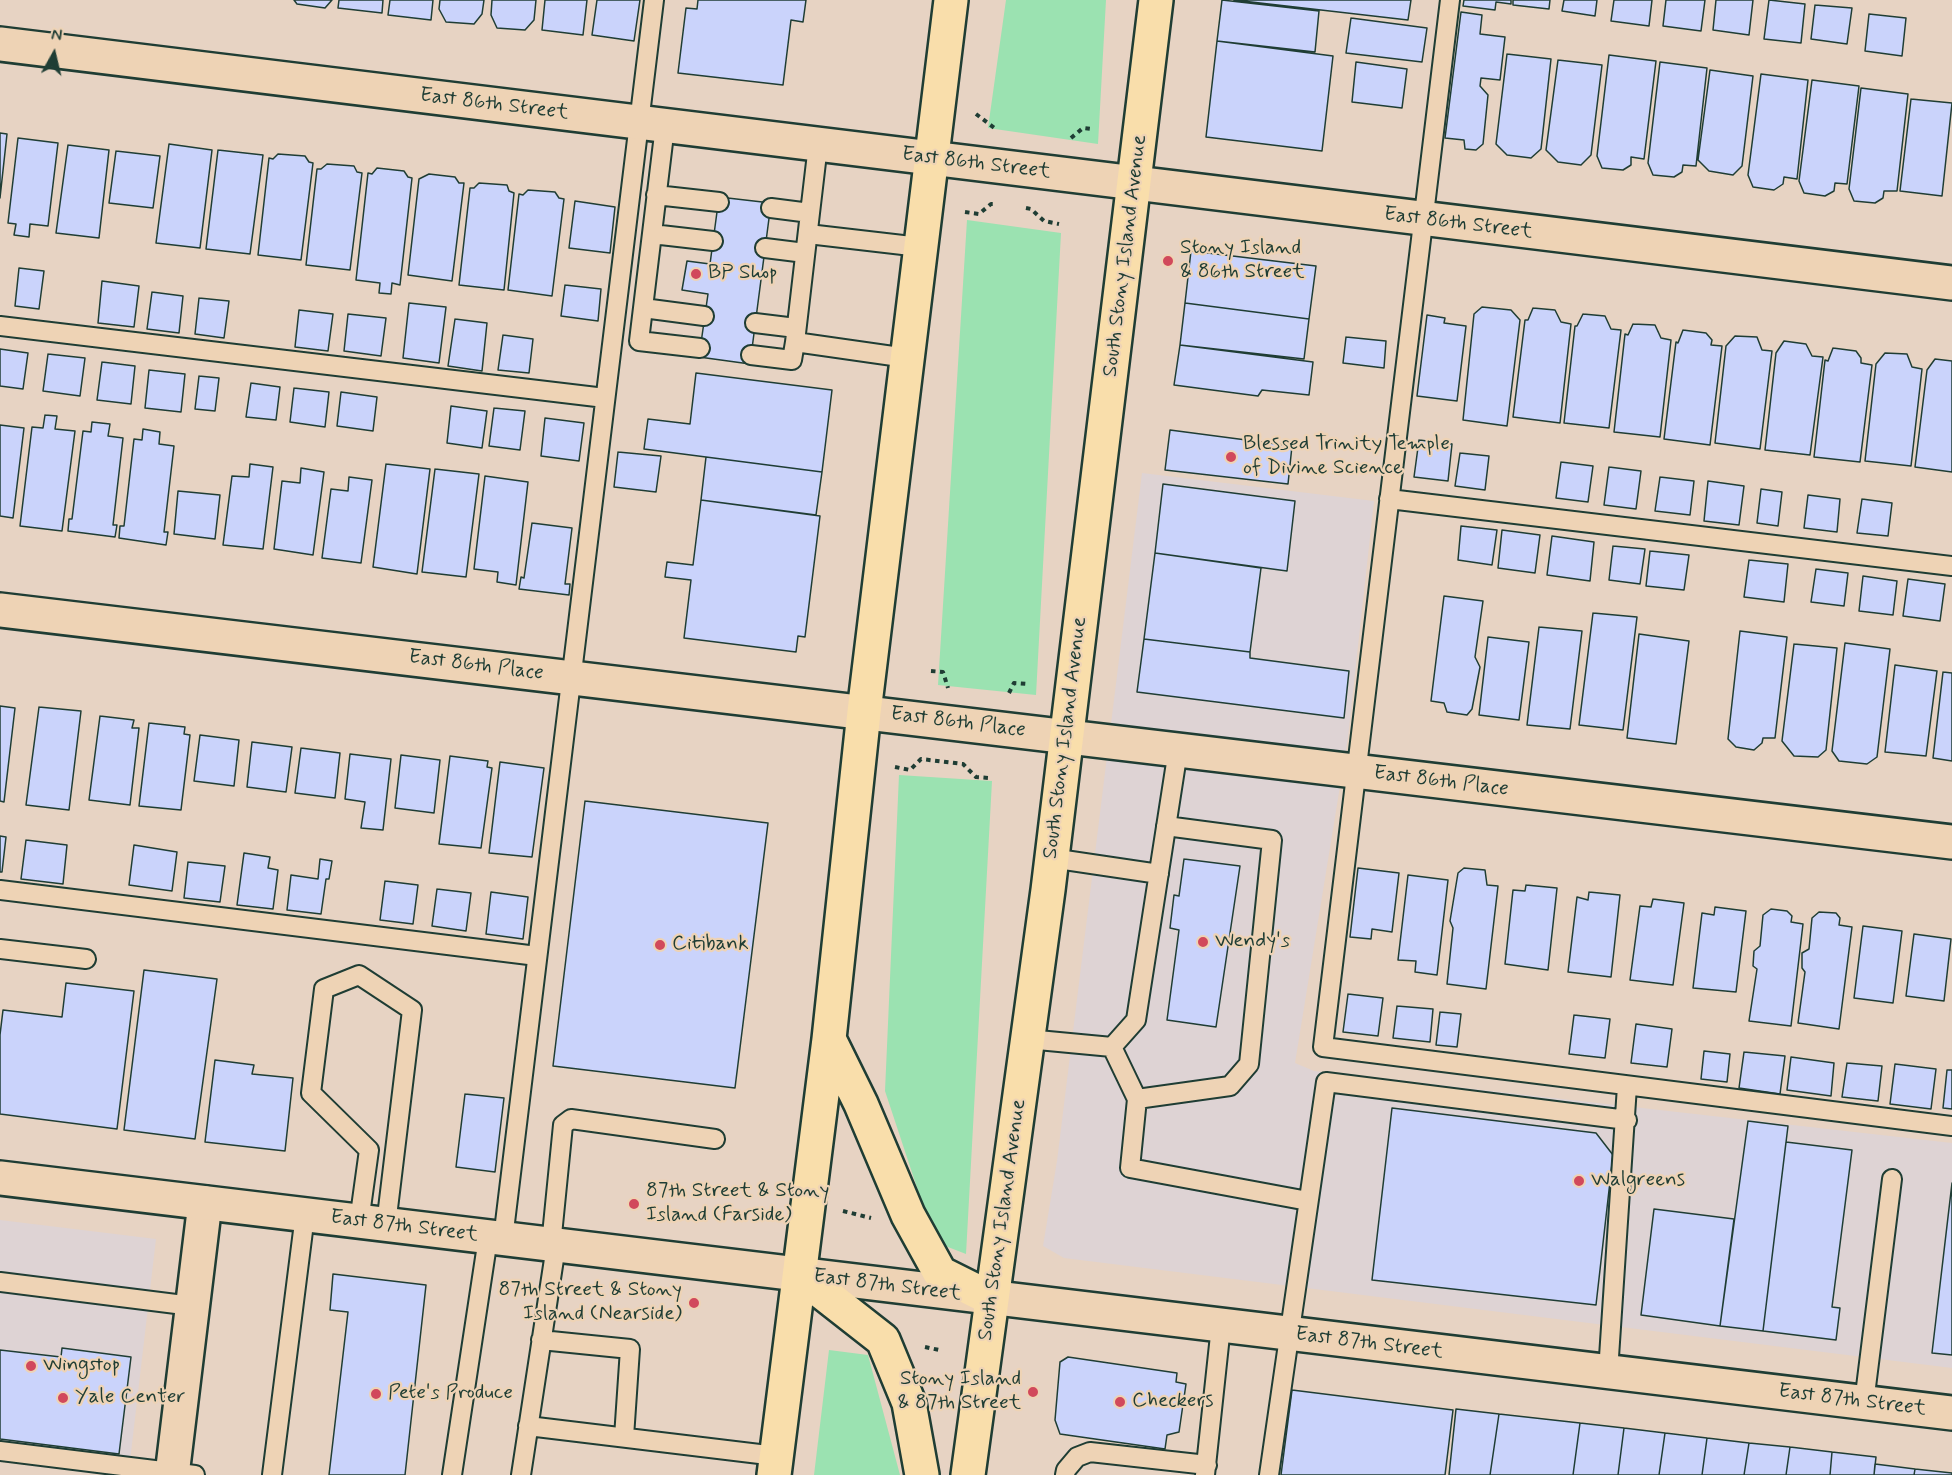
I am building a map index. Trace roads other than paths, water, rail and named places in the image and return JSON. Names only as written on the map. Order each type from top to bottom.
[{"type":"highway","points":[[775,1465],[829,1039],[864,712],[951,0]]},
{"type":"highway","name":"South Stony Island Avenue","points":[[968,1475],[1051,858],[1156,0]]},
{"type":"highway","points":[[829,1039],[861,1104],[908,1215],[940,1273],[992,1299]]},
{"type":"highway","points":[[800,1275],[883,1340],[909,1403],[922,1475]]},
{"type":"street","name":"East 86th Street","points":[[0,44],[1952,283]]},
{"type":"street","name":"East 86th Place","points":[[0,610],[1952,842]]},
{"type":"street","name":"East 87th Street","points":[[0,1178],[1952,1413]]},
{"type":"street","points":[[180,1474],[192,1306],[205,1203]]},
{"type":"lane","points":[[654,0],[652,124],[656,195],[639,341],[700,348]]},
{"type":"lane","points":[[1450,0],[1323,1047],[1952,1126]]},
{"type":"lane","points":[[452,1475],[495,1238],[537,956],[605,398],[652,124]]},
{"type":"lane","points":[[751,355],[792,360],[818,145]]},
{"type":"lane","points":[[656,195],[718,202]]},
{"type":"lane","points":[[771,208],[810,213]]},
{"type":"lane","points":[[652,234],[713,241]]},
{"type":"lane","points":[[807,234],[920,247]]},
{"type":"lane","points":[[765,248],[805,253]]},
{"type":"lane","points":[[643,308],[704,316]]},
{"type":"lane","points":[[755,323],[795,335],[907,358]]},
{"type":"lane","points":[[0,326],[605,398]]},
{"type":"lane","points":[[1389,499],[1952,566]]},
{"type":"lane","points":[[1112,1047],[1136,1020],[1178,750]]},
{"type":"lane","points":[[1137,1099],[1230,1086],[1249,1064],[1272,840],[1166,826]]},
{"type":"lane","points":[[1051,858],[1159,874]]},
{"type":"lane","points":[[0,890],[537,956]]},
{"type":"lane","points":[[0,949],[86,959]]},
{"type":"lane","points":[[359,975],[412,1010],[372,1224],[369,1150],[311,1093],[324,989],[359,975]]},
{"type":"lane","points":[[1027,1039],[1112,1047]]},
{"type":"lane","points":[[1112,1047],[1137,1099],[1130,1168],[1308,1201]]},
{"type":"lane","points":[[1269,1475],[1326,1082],[1627,1120]]},
{"type":"lane","points":[[1608,1372],[1627,1120],[1627,1086]]},
{"type":"lane","points":[[522,1467],[542,1340],[553,1246],[563,1125],[571,1119],[715,1139]]},
{"type":"lane","points":[[1864,1403],[1892,1179]]},
{"type":"lane","points":[[272,1475],[305,1215]]},
{"type":"lane","points":[[0,1282],[192,1306]]},
{"type":"lane","points":[[1065,1475],[1066,1470],[1077,1456],[1090,1452],[1206,1470],[1221,1326]]},
{"type":"lane","points":[[542,1340],[630,1349],[624,1437]]},
{"type":"lane","points":[[528,1426],[624,1437],[775,1465]]},
{"type":"lane","points":[[0,1451],[180,1474]]},
{"type":"place","name":"Stony Island & 86th Street","points":[[1168,261]]},
{"type":"place","name":"BP Shop","points":[[696,274]]},
{"type":"place","name":"Blessed Trinity Temple of Divine Science","points":[[1231,457]]},
{"type":"place","name":"Wendy's","points":[[1203,942]]},
{"type":"place","name":"Citibank","points":[[660,945]]},
{"type":"place","name":"Walgreens","points":[[1579,1181]]},
{"type":"place","name":"87th Street & Stony Island (Farside)","points":[[634,1204]]},
{"type":"place","name":"87th Street & Stony Island (Nearside)","points":[[694,1303]]},
{"type":"place","name":"Wingstop","points":[[31,1366]]},
{"type":"place","name":"Stony Island & 87th Street","points":[[1033,1392]]},
{"type":"place","name":"Pete's Produce","points":[[376,1394]]},
{"type":"place","name":"Yale Center","points":[[63,1398]]},
{"type":"place","name":"Checkers","points":[[1120,1402]]}]
